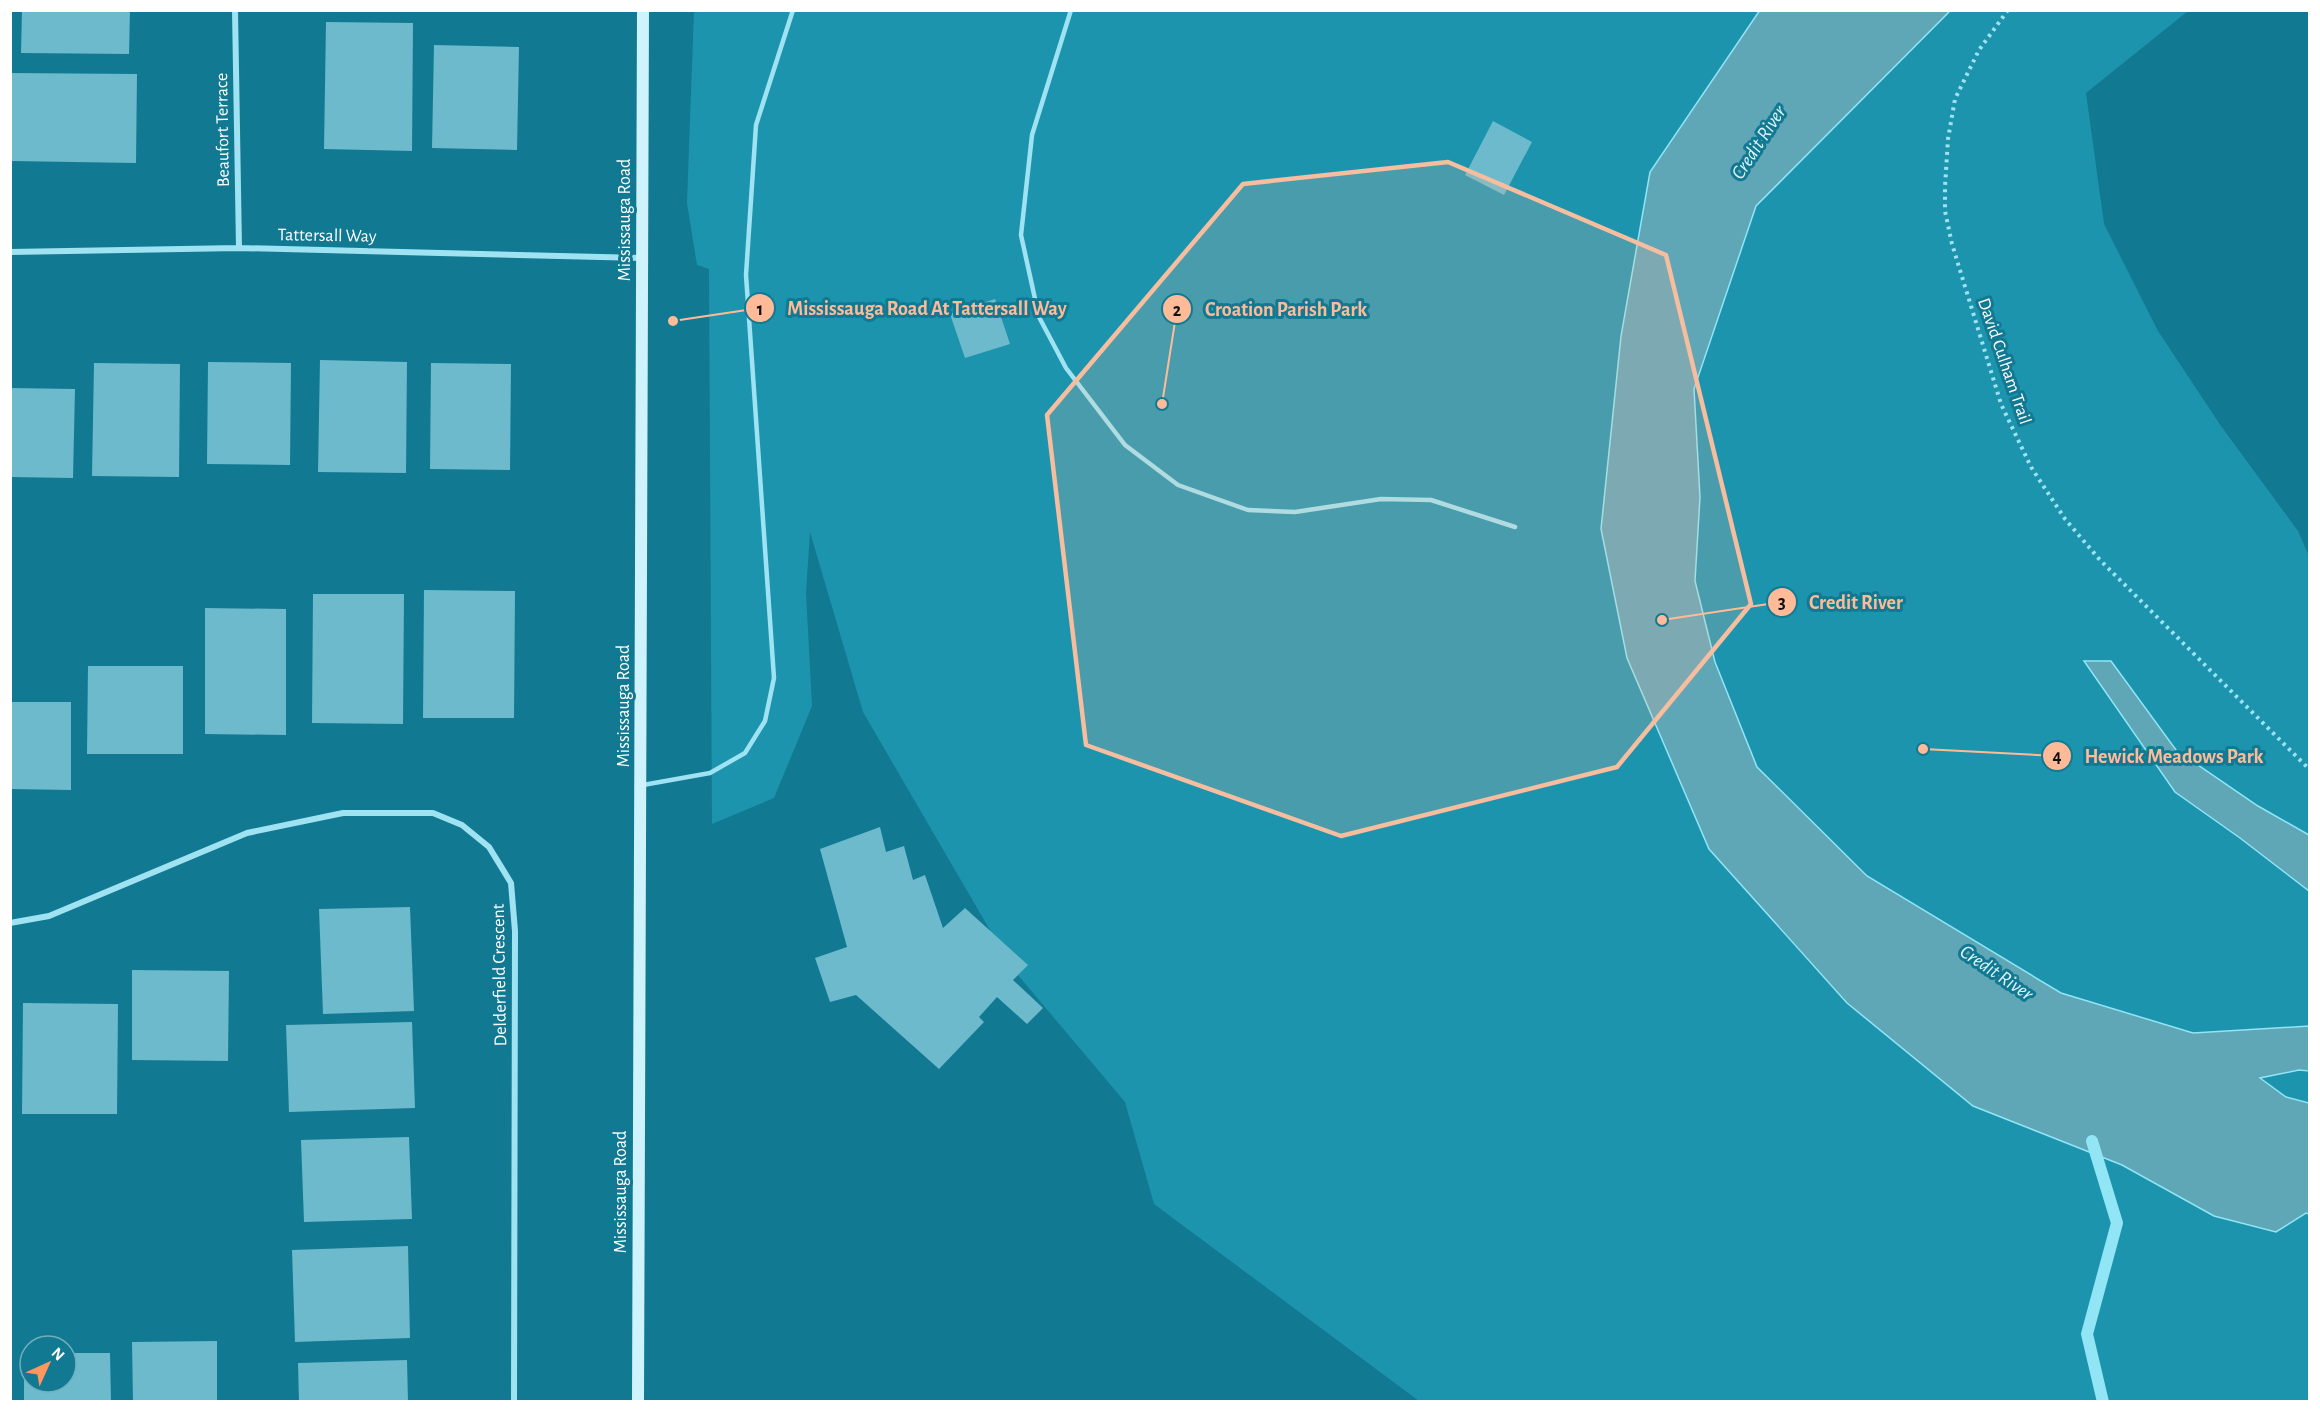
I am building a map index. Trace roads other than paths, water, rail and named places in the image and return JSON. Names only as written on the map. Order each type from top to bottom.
[{"type":"main road","name":"Mississauga Road","points":[[638,1401],[643,10]]},
{"type":"street","name":"Beaufort Terrace","points":[[235,10],[239,248]]},
{"type":"street","name":"Tattersall Way","points":[[10,252],[239,248],[642,258]]},
{"type":"street","name":"Delderfield Crescent","points":[[10,922],[49,916],[248,833],[343,813],[433,813],[462,825],[489,847],[511,883],[516,931],[514,1401]]},
{"type":"lane","points":[[640,785],[710,773],[746,753],[765,721],[774,678],[746,275],[756,125],[792,10]]},
{"type":"lane","points":[[1071,10],[1032,135],[1022,235],[1039,317],[1066,368],[1125,445],[1178,485],[1248,510],[1295,512],[1381,499],[1431,500],[1515,527]]},
{"type":"water","name":"Credit River","points":[[1760,10],[1950,11],[1756,206],[1694,389],[1700,497],[1695,581],[1715,662],[1757,767],[1867,876],[2061,993],[2193,1033],[2309,1026],[2309,1071],[2299,1070],[2260,1078],[2286,1097],[2309,1103],[2309,1214],[2306,1213],[2276,1232],[2214,1216],[2122,1165],[1973,1106],[1847,1003],[1709,849],[1627,658],[1601,529],[1621,336],[1650,172]]},
{"type":"water","points":[[2084,661],[2111,661],[2176,750],[2258,806],[2309,835],[2309,891],[2175,792]]},
{"type":"waterway","points":[[2092,1141],[2117,1223],[2087,1334],[2103,1402]]},
{"type":"place","name":"Mississauga Road At Tattersall Way","points":[[673,321]]},
{"type":"place","name":"Croation Parish Park","points":[[1162,404]]},
{"type":"place","name":"Credit River","points":[[1662,620]]},
{"type":"place","name":"Hewick Meadows Park","points":[[1923,749]]}]
